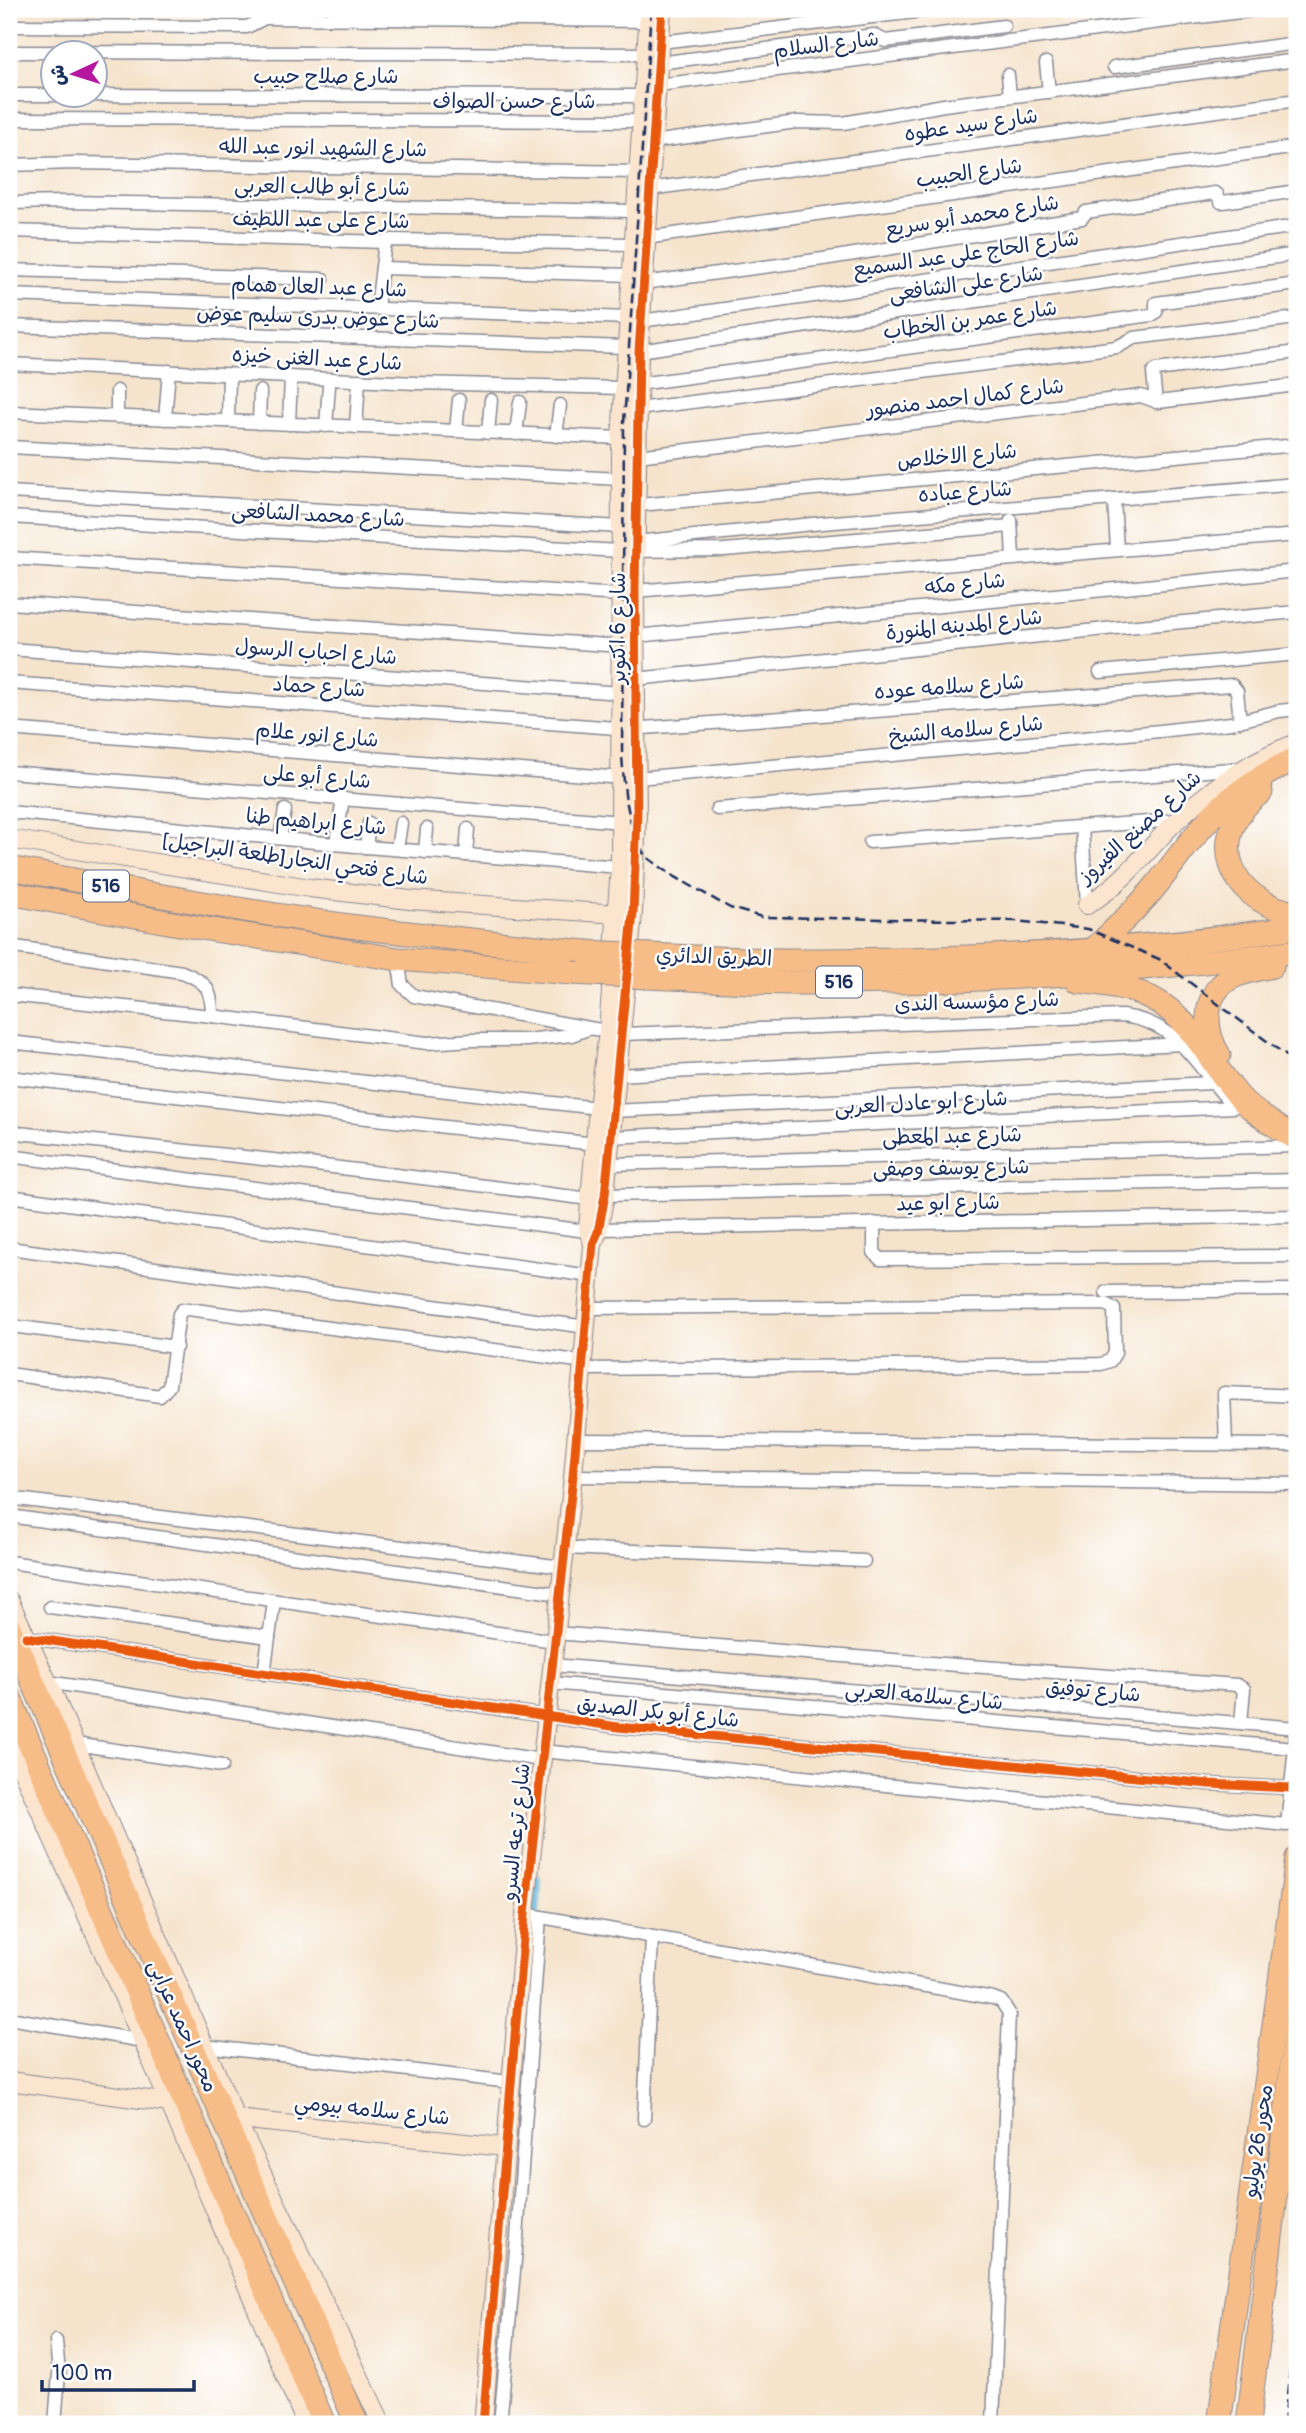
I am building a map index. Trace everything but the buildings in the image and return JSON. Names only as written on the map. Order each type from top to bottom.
[{"type":"highway","points":[[1091,964],[1180,852],[1222,806],[1264,775],[1297,758]]},
{"type":"highway","points":[[1297,771],[1248,801],[1234,823],[1228,849],[1231,866],[1239,882],[1251,895],[1265,905],[1297,913]]},
{"type":"highway","name":"الطريق الدائري","points":[[9,868],[248,910],[452,939],[586,952],[648,966]]},
{"type":"highway","name":"الطريق الدائري","points":[[9,893],[201,928],[398,959],[573,973],[648,966],[792,960],[1030,965],[1226,960],[1297,951]]},
{"type":"highway","name":"الطريق الدائري","points":[[1091,964],[1297,927]]},
{"type":"highway","points":[[1297,960],[1228,979],[1213,995],[1208,1027],[1216,1050],[1241,1086],[1273,1113],[1297,1126]]},
{"type":"highway","points":[[1030,965],[1091,964],[1138,993],[1164,1005],[1187,1027],[1245,1102],[1275,1126],[1297,1139]]},
{"type":"highway","name":"محور احمد عرابى","points":[[17,1632],[356,2424]]},
{"type":"highway","name":"محور احمد عرابى","points":[[9,1696],[324,2424]]},
{"type":"highway","name":"محور 26 يوليو","points":[[1219,2424],[1297,1858]]},
{"type":"highway","name":"محور 26 يوليو","points":[[1248,2424],[1297,2024]]},
{"type":"street","name":"شارع 6 اكتوبر","points":[[652,59],[660,42],[662,9]]},
{"type":"street","points":[[660,42],[940,9]]},
{"type":"street","name":"شارع السلام","points":[[648,88],[1264,9]]},
{"type":"street","points":[[9,26],[247,27],[265,14],[648,15]]},
{"type":"street","name":"شارع 6 اكتوبر","points":[[639,241],[635,211],[637,172],[641,121],[652,59],[648,15]]},
{"type":"street","points":[[9,52],[652,59],[874,35],[885,41],[1004,26]]},
{"type":"street","points":[[1114,67],[1297,43]]},
{"type":"street","points":[[652,142],[797,122],[842,123],[944,105],[1297,60]]},
{"type":"street","points":[[1046,63],[1049,92]]},
{"type":"street","points":[[1008,75],[1010,96]]},
{"type":"street","name":"شارع 6 اكتوبر","points":[[629,549],[621,527],[629,506],[621,479],[621,438],[631,386],[639,241],[649,188],[652,142],[648,88]]},
{"type":"street","name":"شارع صلاح حبيب","points":[[9,95],[648,88]]},
{"type":"street","name":"شارع سيد عطوه","points":[[649,188],[1297,100]]},
{"type":"street","name":"شارع حسن الصواف","points":[[9,119],[641,121]]},
{"type":"street","name":"شارع الحبيب","points":[[639,241],[1297,147]]},
{"type":"street","name":"شارع الشهيد انور عبد الله","points":[[9,165],[75,163],[637,172]]},
{"type":"street","name":"شارع محمد أبو سريع","points":[[637,279],[823,259],[1068,221],[1083,218],[1086,212],[1202,195],[1216,194],[1220,202],[1223,202],[1297,191]]},
{"type":"street","name":"شارع أبو طالب العربى","points":[[9,203],[635,211]]},
{"type":"street","name":"شارع الحاج على عبد السميع","points":[[634,319],[1297,226]]},
{"type":"street","name":"شارع على عبد اللطيف","points":[[9,231],[385,242],[639,241]]},
{"type":"street","points":[[377,308],[385,242]]},
{"type":"street","name":"شارع على الشافعى","points":[[633,349],[1297,254]]},
{"type":"street","points":[[382,268],[637,279]]},
{"type":"street","points":[[9,270],[323,279]]},
{"type":"street","name":"شارع عمر بن الخطاب","points":[[631,386],[1152,315],[1156,312],[1156,303],[1297,284]]},
{"type":"street","name":"شارع عبد العال همام","points":[[9,295],[634,319]]},
{"type":"street","points":[[638,409],[1117,347],[1134,338],[1297,318]]},
{"type":"street","name":"شارع عوض بدرى سليم عوض","points":[[9,326],[633,349]]},
{"type":"street","points":[[1156,402],[1153,373],[1156,370],[1297,352]]},
{"type":"street","name":"شارع عبد الغنى خيزه","points":[[9,364],[359,380],[631,386]]},
{"type":"street","points":[[165,419],[169,371]]},
{"type":"street","points":[[228,421],[229,374]]},
{"type":"street","points":[[289,424],[291,377]]},
{"type":"street","points":[[356,427],[359,380]]},
{"type":"street","name":"شارع كمال احمد منصور","points":[[637,456],[1141,396],[1156,402],[1297,385]]},
{"type":"street","points":[[326,426],[329,386]]},
{"type":"street","name":"شارع 6 اكتوبر","points":[[628,728],[636,679],[629,641],[628,593],[629,506],[637,456],[638,409],[631,386]]},
{"type":"street","points":[[117,391],[117,417]]},
{"type":"street","points":[[259,423],[260,391]]},
{"type":"street","points":[[456,431],[459,400]]},
{"type":"street","points":[[488,433],[491,400]]},
{"type":"street","points":[[516,434],[520,402]]},
{"type":"street","points":[[556,436],[560,405]]},
{"type":"street","points":[[9,412],[621,438]]},
{"type":"street","name":"شارع الاخلاص","points":[[629,506],[1297,444]]},
{"type":"street","points":[[9,447],[621,479]]},
{"type":"street","name":"شارع عباده","points":[[629,549],[822,523],[1297,484]]},
{"type":"street","points":[[9,492],[621,527]]},
{"type":"street","points":[[1114,500],[1117,549]]},
{"type":"street","points":[[1010,508],[1013,558]]},
{"type":"street","name":"شارع محمد الشافعى","points":[[9,517],[629,549]]},
{"type":"street","points":[[629,549],[724,550],[1011,526]]},
{"type":"street","points":[[9,558],[628,593],[1297,535]]},
{"type":"street","name":"شارع مكه","points":[[9,603],[629,641],[1297,571]]},
{"type":"street","name":"شارع المدينه المنورة","points":[[636,679],[1115,628],[1297,612]]},
{"type":"street","name":"شارع 6 اكتوبر","points":[[595,1234],[605,1109],[633,902],[637,815],[629,778],[628,728],[621,693],[629,641]]},
{"type":"street","name":"شارع احباب الرسول","points":[[9,649],[621,693]]},
{"type":"street","points":[[1100,672],[1297,654]]},
{"type":"street","name":"شارع حماد","points":[[9,683],[628,728]]},
{"type":"street","name":"شارع سلامه عوده","points":[[628,728],[1231,685],[1237,691],[1240,721]]},
{"type":"street","name":"شارع سلامه الشيخ","points":[[629,778],[1160,732],[1240,721],[1297,709]]},
{"type":"street","name":"شارع انور علام","points":[[9,729],[629,778]]},
{"type":"street","name":"شارع مصنع الفيروز","points":[[1087,905],[1118,884],[1177,820],[1244,768],[1297,743]]},
{"type":"street","points":[[717,808],[1244,768]]},
{"type":"street","name":"شارع أبو على","points":[[9,772],[621,822]]},
{"type":"street","name":"شارع 6 اكتوبر","points":[[605,1109],[617,1075],[615,1033],[621,822],[629,778]]},
{"type":"street","points":[[336,844],[344,798]]},
{"type":"street","points":[[280,838],[285,810]]},
{"type":"street","name":"شارع ابراهيم طنا","points":[[9,812],[336,844],[620,867]]},
{"type":"street","points":[[870,842],[1177,820]]},
{"type":"street","points":[[366,846],[369,823]]},
{"type":"street","points":[[397,849],[401,823]]},
{"type":"street","points":[[1082,827],[1087,905]]},
{"type":"street","points":[[466,855],[468,829]]},
{"type":"street","points":[[425,852],[427,830]]},
{"type":"street","name":"شارع فتحي النجار[طلعة البراجيل]","points":[[9,839],[310,888],[410,900],[618,914]]},
{"type":"street","points":[[9,946],[181,972],[196,978],[208,988],[212,1000],[212,1016]]},
{"type":"street","name":"شارع مؤسسه الندى","points":[[398,959],[402,985],[414,996],[615,1033],[1122,1016],[1154,1023],[1169,1032],[1234,1107],[1297,1147]]},
{"type":"street","points":[[9,995],[212,1016],[427,1043],[526,1040],[572,1035],[589,1029]]},
{"type":"street","points":[[9,1042],[605,1109],[1213,1083]]},
{"type":"street","points":[[617,1075],[1181,1044]]},
{"type":"street","name":"شارع ابو عادل العربى","points":[[9,1077],[602,1141],[1234,1107]]},
{"type":"street","name":"شارع يوسف وصفى","points":[[9,1132],[598,1197],[1297,1180]]},
{"type":"street","name":"شارع 6 اكتوبر","points":[[598,1197],[608,1164],[602,1141]]},
{"type":"street","name":"شارع عبد المعطى","points":[[608,1164],[1297,1147]]},
{"type":"street","name":"شارع ابو عيد","points":[[9,1156],[595,1234],[874,1223],[1297,1216]]},
{"type":"street","points":[[9,1196],[591,1276]]},
{"type":"street","points":[[874,1223],[874,1252],[880,1259],[1297,1256]]},
{"type":"street","name":"شارع ترعه السرو","points":[[500,2424],[517,2238],[532,1915],[545,1754],[557,1674],[560,1594],[595,1234]]},
{"type":"street","points":[[9,1248],[587,1327]]},
{"type":"street","points":[[1105,1292],[1297,1290]]},
{"type":"street","points":[[9,1374],[152,1397],[160,1396],[169,1386],[179,1314],[182,1310],[196,1309],[584,1365],[1101,1364],[1111,1360],[1115,1353],[1115,1312],[1110,1304],[588,1308]]},
{"type":"street","points":[[11,1326],[176,1347]]},
{"type":"street","points":[[1226,1444],[1224,1393],[1297,1396]]},
{"type":"street","points":[[577,1440],[1297,1445]]},
{"type":"street","points":[[573,1476],[1297,1484]]},
{"type":"street","points":[[9,1498],[563,1567]]},
{"type":"street","points":[[9,1516],[560,1594]]},
{"type":"street","points":[[565,1548],[864,1561]]},
{"type":"street","points":[[9,1562],[274,1601],[558,1636],[1237,1685],[1244,1689],[1241,1723]]},
{"type":"street","points":[[9,1600],[17,1632],[48,1682],[236,2119],[382,2424]]},
{"type":"street","points":[[264,1674],[274,1601]]},
{"type":"street","points":[[50,1606],[269,1637]]},
{"type":"street","name":"شارع أبو بكر الصديق","points":[[17,1632],[264,1674],[618,1727],[1196,1782],[1291,1788]]},
{"type":"street","name":"شارع توفيق","points":[[557,1674],[1297,1728]]},
{"type":"street","name":"شارع سلامه العربى","points":[[557,1674],[1295,1748]]},
{"type":"street","points":[[48,1682],[545,1754],[1287,1825],[1297,1728]]},
{"type":"street","points":[[9,1741],[143,2040],[306,2424]]},
{"type":"street","points":[[75,1744],[222,1766]]},
{"type":"street","points":[[532,1915],[993,1998],[1005,2005],[1009,2013],[993,2424]]},
{"type":"street","name":"شارع ترعه السرو","points":[[483,2424],[510,2082],[532,1915]]},
{"type":"street","points":[[644,2119],[652,1937]]},
{"type":"street","points":[[9,2018],[143,2040]]},
{"type":"street","points":[[205,2046],[510,2082]]},
{"type":"street","points":[[9,2081],[170,2103]]},
{"type":"street","name":"شارع سلامه بيومي","points":[[236,2119],[504,2147]]},
{"type":"street","points":[[55,2424],[59,2373],[56,2341]]},
{"type":"waterway","points":[[535,1911],[537,1879]]},
{"type":"waterway","points":[[515,2139],[533,1925]]},
{"type":"railway","points":[[651,9],[624,423],[622,756],[625,795],[633,833],[645,856],[672,875],[730,908],[762,917],[1016,921],[1088,929],[1159,959],[1297,1064]]},
{"type":"railway","points":[[1284,2424],[1297,2301]]},
{"type":"cycle path","points":[[483,2424],[525,1914],[573,1476],[593,1244],[605,1195],[633,914],[637,815],[635,591],[639,351],[662,9]]},
{"type":"cycle path","points":[[26,1637],[618,1727],[1209,1784],[1291,1788]]}]
